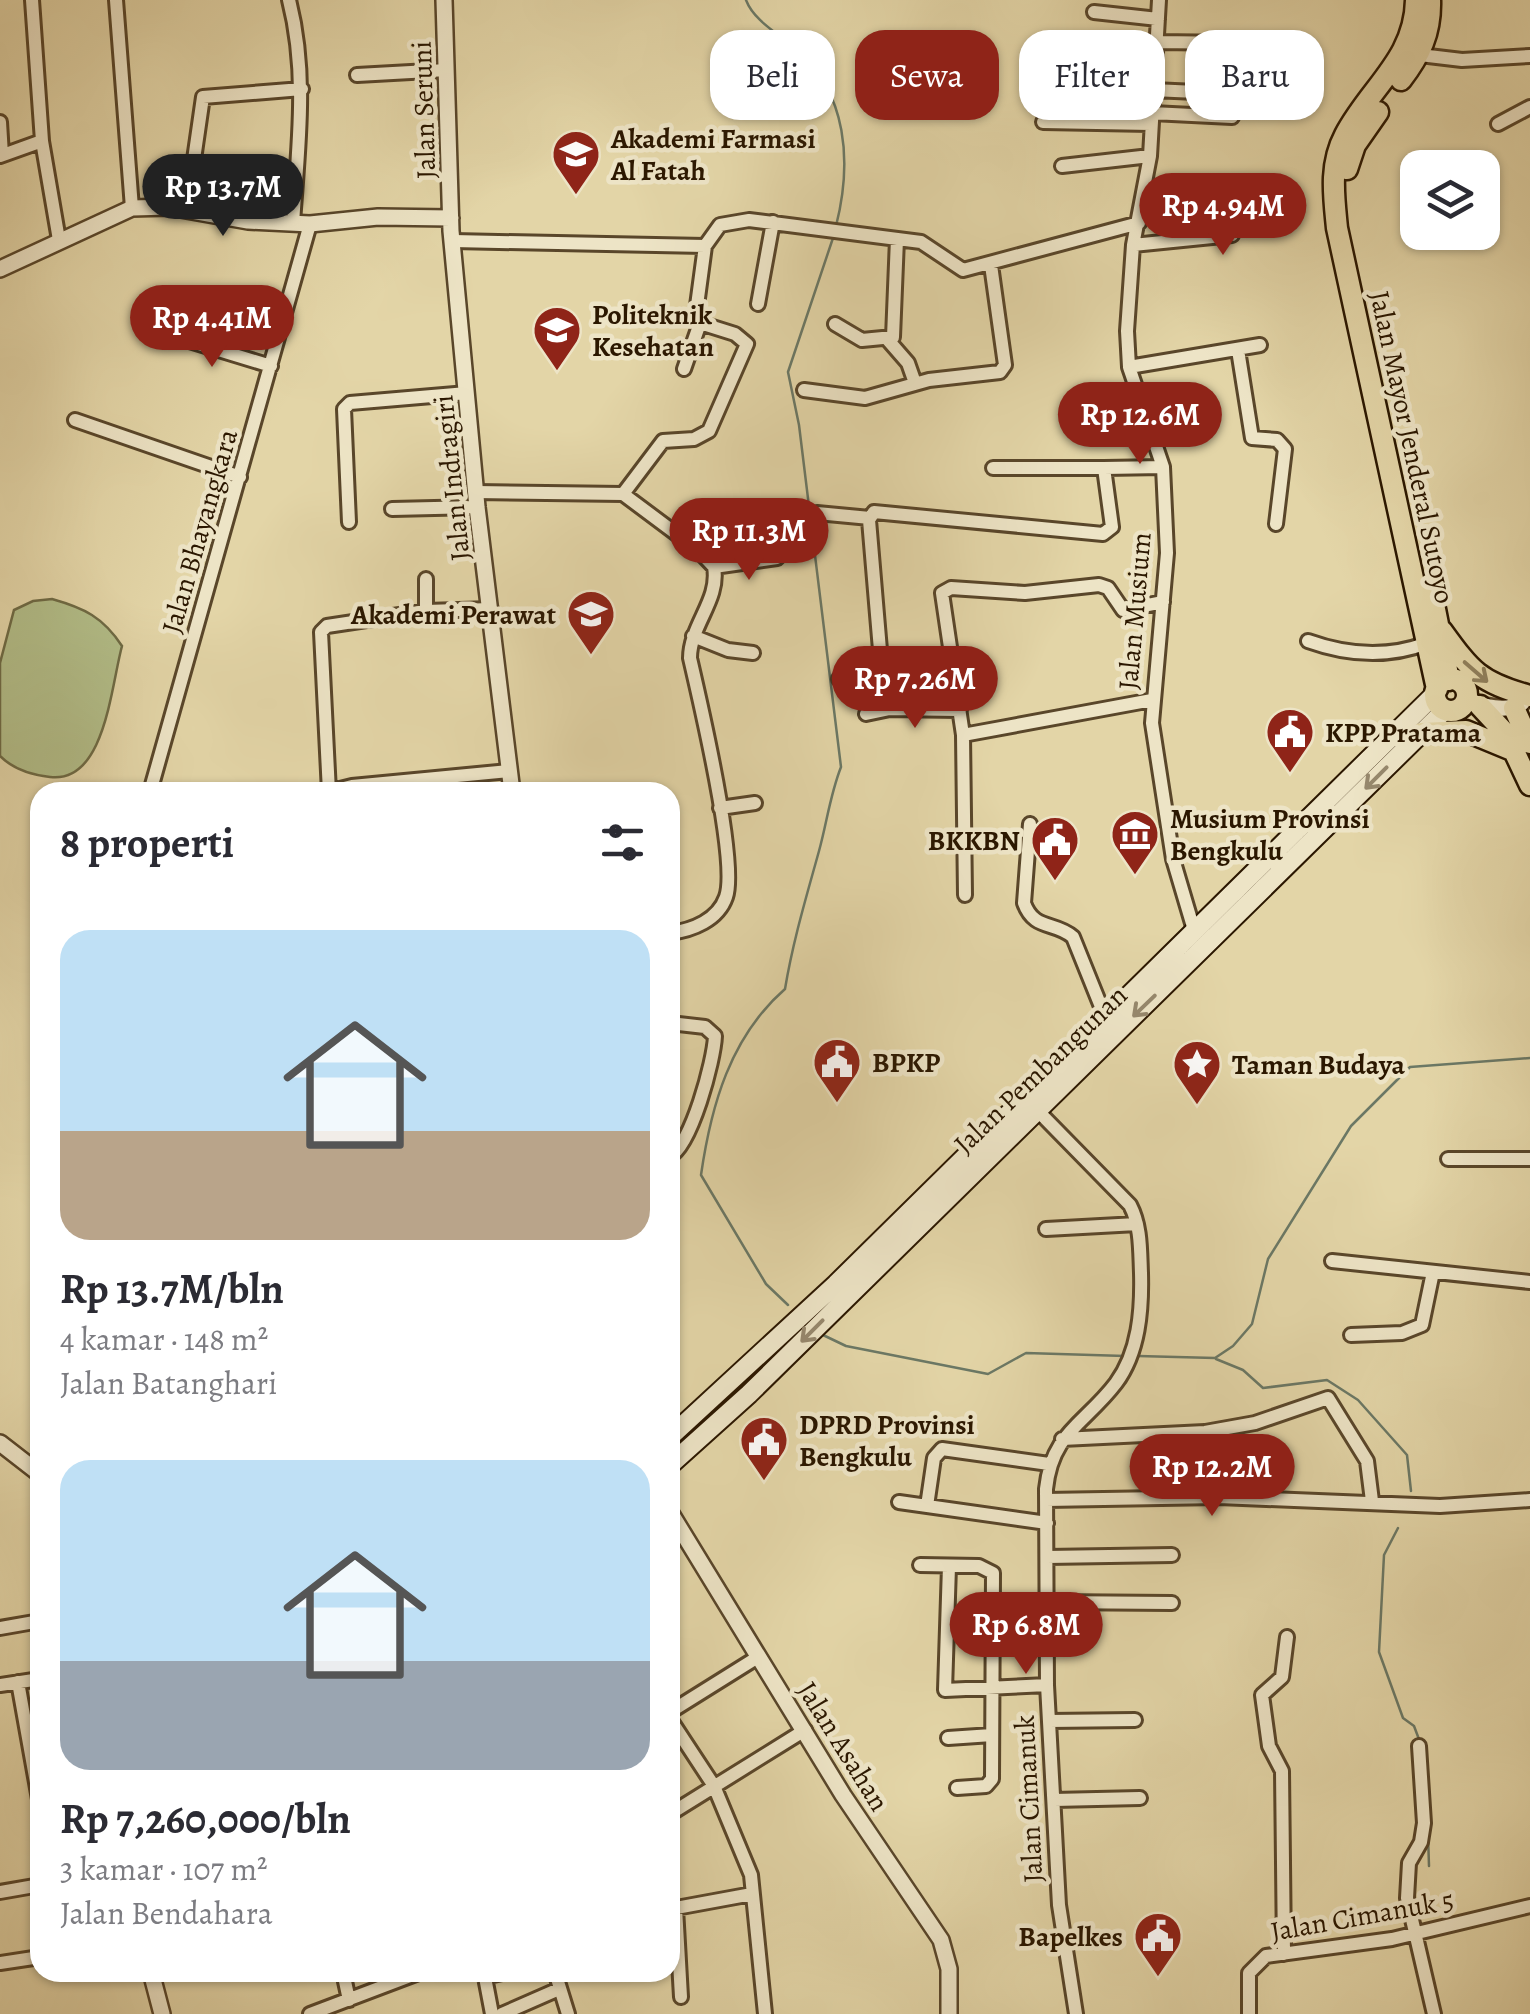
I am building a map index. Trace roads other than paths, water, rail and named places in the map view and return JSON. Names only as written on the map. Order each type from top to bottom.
[{"type":"main road","name":"Jalan Mayor Jenderal Sutoyo","points":[[1416,0],[1412,35],[1402,57],[1344,136],[1332,185],[1337,228],[1432,634]]},
{"type":"main road","name":"Jalan Mayor Jenderal Sutoyo","points":[[1430,0],[1429,28],[1420,55],[1356,145],[1345,184],[1360,281],[1442,693]]},
{"type":"main road","points":[[1432,634],[1471,672],[1525,701],[1521,747],[1530,784]]},
{"type":"main road","points":[[1442,693],[1464,686],[1473,702],[1521,747]]},
{"type":"main road","name":"Jalan Pembangunan","points":[[680,1455],[1031,1104],[1202,948],[1422,733],[1442,693]]},
{"type":"main road","name":"Jalan Pembangunan","points":[[1031,1104],[1106,1018],[1194,930],[1442,693]]},
{"type":"main road","points":[[1422,733],[1466,731],[1521,747]]},
{"type":"main road","points":[[1194,930],[1202,948]]},
{"type":"main road","name":"Jalan Pembangunan","points":[[680,1428],[861,1270]]},
{"type":"street","points":[[32,0],[42,141],[59,240]]},
{"type":"street","points":[[116,0],[132,208]]},
{"type":"street","name":"Jalan Bhayangkara","points":[[153,782],[271,366],[302,224],[302,89],[289,0]]},
{"type":"street","name":"Jalan Seruni","points":[[444,0],[451,218]]},
{"type":"street","name":"Jalan Musium","points":[[1158,30],[1159,0]]},
{"type":"street","points":[[1094,12],[1158,19]]},
{"type":"street","points":[[1420,55],[1462,60],[1530,56]]},
{"type":"street","points":[[358,75],[447,70]]},
{"type":"street","points":[[187,208],[203,97],[302,89]]},
{"type":"street","points":[[1498,124],[1530,107]]},
{"type":"street","points":[[1043,122],[1115,120]]},
{"type":"street","name":"Jalan Musium","points":[[1151,120],[1150,156],[1133,244],[1127,302],[1129,368],[1163,466],[1167,553],[1152,700],[1160,792],[1173,859],[1194,930]]},
{"type":"street","points":[[0,122],[1,155],[42,141]]},
{"type":"street","points":[[1062,166],[1150,156]]},
{"type":"street","points":[[1133,244],[1232,235],[1236,190]]},
{"type":"street","points":[[0,269],[132,208],[187,208],[248,221],[302,224],[378,217],[451,218]]},
{"type":"street","name":"Jalan Indragiri","points":[[451,218],[476,499],[510,782]]},
{"type":"street","points":[[696,312],[704,246],[720,226],[735,220],[846,230],[929,245],[954,268],[991,265],[1139,223]]},
{"type":"street","points":[[758,304],[773,222]]},
{"type":"street","points":[[888,340],[896,324],[897,238]]},
{"type":"street","points":[[453,241],[704,246]]},
{"type":"street","points":[[804,390],[864,398],[915,384],[1004,369],[991,265]]},
{"type":"street","points":[[624,494],[663,441],[694,438],[708,431],[747,344],[735,334],[700,323],[684,368]]},
{"type":"street","points":[[835,324],[862,340],[888,340]]},
{"type":"street","points":[[166,334],[271,366]]},
{"type":"street","points":[[888,340],[908,364],[915,384]]},
{"type":"street","points":[[1129,368],[1260,345]]},
{"type":"street","points":[[1238,350],[1252,438],[1277,440],[1285,449],[1276,524]]},
{"type":"street","points":[[348,522],[344,408],[350,403],[467,394]]},
{"type":"street","points":[[75,420],[240,477]]},
{"type":"street","points":[[993,468],[1163,466]]},
{"type":"street","points":[[817,513],[870,518],[879,511],[1103,534],[1112,527],[1104,468]]},
{"type":"street","points":[[392,509],[476,499],[624,494],[677,533],[714,567],[714,592],[693,636],[690,658],[720,808],[728,893],[711,918],[680,929]]},
{"type":"street","points":[[838,680],[870,665],[880,650],[870,518]]},
{"type":"street","points":[[714,567],[777,558]]},
{"type":"street","points":[[426,579],[426,611]]},
{"type":"street","points":[[964,895],[962,735],[941,596],[946,590],[1025,592],[1099,585],[1108,588],[1122,610],[1162,602]]},
{"type":"street","points":[[328,782],[321,632],[327,626],[426,611],[491,609]]},
{"type":"street","points":[[1308,640],[1346,652],[1396,653],[1432,634]]},
{"type":"street","points":[[693,636],[728,650],[753,652]]},
{"type":"street","points":[[962,735],[1152,700]]},
{"type":"street","points":[[1473,702],[1525,701]]},
{"type":"street","points":[[866,714],[890,709],[960,710]]},
{"type":"street","points":[[394,782],[508,771]]},
{"type":"street","points":[[720,808],[754,803]]},
{"type":"street","points":[[1030,824],[1024,904],[1028,915],[1038,925],[1073,938],[1106,1018]]},
{"type":"street","points":[[680,1023],[705,1026],[715,1036],[708,1073],[680,1147]]},
{"type":"street","name":"Jalan Cimanuk","points":[[1031,1104],[1114,1185],[1137,1224],[1142,1303],[1123,1372],[1062,1439],[1049,1464],[1047,1684],[1058,1905],[1076,2014]]},
{"type":"street","points":[[1448,1159],[1530,1158]]},
{"type":"street","points":[[1046,1229],[1137,1224]]},
{"type":"street","points":[[1332,1261],[1530,1282]]},
{"type":"street","points":[[1351,1335],[1402,1333],[1422,1326],[1433,1272]]},
{"type":"street","points":[[1062,1439],[1204,1432],[1255,1423],[1328,1398],[1367,1461],[1372,1501]]},
{"type":"street","points":[[0,1443],[30,1466]]},
{"type":"street","points":[[928,1506],[934,1458],[942,1449],[1049,1464]]},
{"type":"street","points":[[1046,1500],[1372,1501],[1440,1506],[1530,1500]]},
{"type":"street","points":[[899,1502],[1046,1523]]},
{"type":"street","name":"Jalan Asahan","points":[[680,1528],[941,1940],[949,1969],[949,2014]]},
{"type":"street","points":[[1048,1557],[1172,1555]]},
{"type":"street","points":[[920,1565],[986,1567],[993,1574],[991,1783],[957,1788]]},
{"type":"street","points":[[949,1566],[944,1688],[948,1692],[1047,1684]]},
{"type":"street","points":[[1046,1602],[1172,1603]]},
{"type":"street","points":[[0,1628],[30,1623]]},
{"type":"street","points":[[1284,1954],[1282,1771],[1268,1746],[1262,1695],[1282,1677],[1287,1636]]},
{"type":"street","points":[[680,1709],[758,1657]]},
{"type":"street","points":[[0,1685],[30,1680]]},
{"type":"street","points":[[18,1682],[30,1749]]},
{"type":"street","points":[[1049,1721],[1135,1720]]},
{"type":"street","points":[[680,1808],[805,1730]]},
{"type":"street","points":[[680,1732],[714,1786],[750,1876],[764,2014]]},
{"type":"street","points":[[948,1738],[992,1735]]},
{"type":"street","points":[[1420,1746],[1423,1834],[1406,1877],[1414,1934],[1434,2014]]},
{"type":"street","points":[[1054,1800],[1140,1798]]},
{"type":"street","points":[[0,1892],[30,1887]]},
{"type":"street","points":[[680,1907],[752,1894]]},
{"type":"street","name":"Jalan Cimanuk 5","points":[[1249,2014],[1252,1965],[1266,1956],[1414,1934],[1530,1906]]},
{"type":"street","points":[[0,1964],[30,1959]]},
{"type":"street","points":[[680,1979],[681,1997]]},
{"type":"street","points":[[154,1982],[162,2014]]},
{"type":"street","points":[[345,1982],[349,2000]]},
{"type":"street","points":[[310,2014],[395,1982]]},
{"type":"street","points":[[485,1982],[492,2014]]},
{"type":"street","points":[[557,1982],[568,2014]]},
{"type":"street","points":[[502,2014],[559,1990]]},
{"type":"waterway","points":[[746,0],[761,21],[813,66],[835,107],[844,154],[836,226]]},
{"type":"waterway","points":[[788,1305],[766,1284],[701,1175],[726,1074],[750,1029],[785,989],[841,767],[799,425],[788,372],[833,238]]},
{"type":"waterway","points":[[1138,1356],[1215,1358],[1233,1346],[1252,1324],[1268,1259],[1351,1126],[1410,1067],[1530,1058]]},
{"type":"waterway","points":[[823,1335],[846,1346],[988,1374],[1026,1353],[1125,1356]]},
{"type":"waterway","points":[[1216,1359],[1243,1370],[1263,1388],[1327,1380],[1358,1400],[1407,1455],[1411,1491]]},
{"type":"waterway","points":[[1398,1528],[1384,1555],[1379,1652],[1403,1718],[1414,1726],[1420,1742]]},
{"type":"waterway","points":[[1428,1835],[1429,1866]]},
{"type":"place","name":"Akademi Farmasi Al Fatah","points":[[576,196]]},
{"type":"place","name":"Politeknik Kesehatan","points":[[557,372]]},
{"type":"place","name":"Akademi Perawat","points":[[591,656]]},
{"type":"place","name":"KPP Pratama","points":[[1290,774]]},
{"type":"place","name":"Musium Provinsi Bengkulu","points":[[1135,876]]},
{"type":"place","name":"BKKBN","points":[[1055,882]]},
{"type":"place","name":"BPKP","points":[[837,1104]]},
{"type":"place","name":"Taman Budaya","points":[[1197,1106]]},
{"type":"place","name":"DPRD Provinsi Bengkulu","points":[[764,1482]]},
{"type":"place","name":"Bapelkes","points":[[1158,1978]]}]
